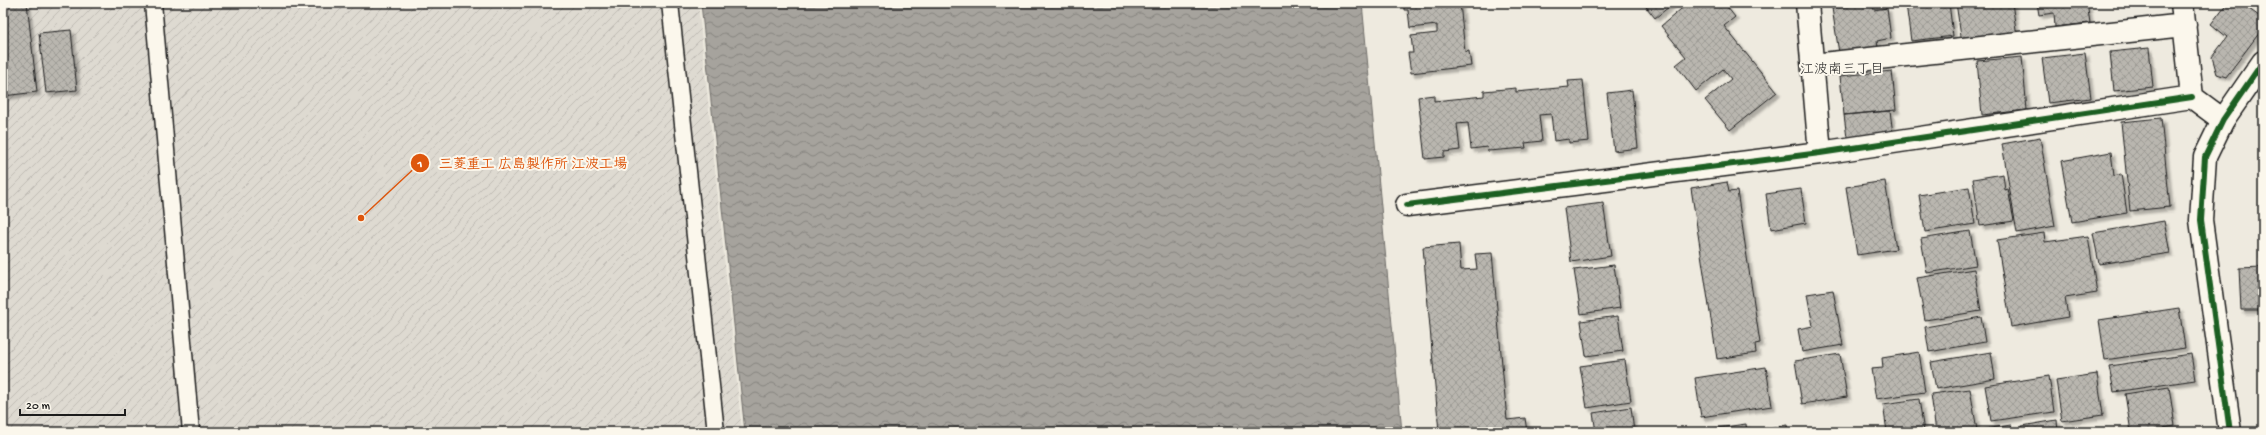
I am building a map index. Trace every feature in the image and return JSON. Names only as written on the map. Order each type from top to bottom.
[{"type":"street","points":[[1807,3],[1820,153]]},
{"type":"street","points":[[2182,3],[2192,97]]},
{"type":"street","points":[[1812,65],[2185,25]]},
{"type":"street","points":[[2230,432],[2201,220],[2205,157],[2223,120],[2263,62]]},
{"type":"street","points":[[1407,205],[1820,153],[2192,97],[2223,120]]},
{"type":"lane","points":[[154,3],[191,432]]},
{"type":"lane","points":[[670,3],[716,432]]},
{"type":"shaded area","points":[[3,3],[698,3],[742,432],[3,432]]},
{"type":"water","points":[[701,3],[1362,3],[1402,432],[745,432]]},
{"type":"building","points":[[3,3],[27,3],[37,92],[3,96]]},
{"type":"building","points":[[1404,3],[1460,3],[1465,52],[1469,51],[1471,66],[1411,73],[1408,53],[1413,53],[1411,36],[1437,33],[1437,25],[1410,28],[1408,10],[1404,10]]},
{"type":"building","points":[[1643,3],[1674,3],[1655,18]]},
{"type":"building","points":[[1686,3],[1724,3],[1735,17],[1724,26],[1777,92],[1730,130],[1705,100],[1731,79],[1723,69],[1696,91],[1676,65],[1686,57],[1661,26],[1687,4]]},
{"type":"building","points":[[1873,3],[1874,10],[1887,8],[1891,38],[1877,41],[1878,47],[1839,53],[1832,8]]},
{"type":"building","points":[[1949,3],[1953,36],[1911,41],[1906,4]]},
{"type":"building","points":[[1956,3],[2012,3],[2017,36],[1962,43]]},
{"type":"building","points":[[2037,3],[2087,3],[2090,23],[2055,27],[2054,13],[2039,15]]},
{"type":"building","points":[[2227,3],[2241,3],[2263,19],[2263,28],[2226,77],[2217,74],[2212,57],[2227,37],[2211,24]]},
{"type":"building","points":[[2252,3],[2263,3],[2263,12]]},
{"type":"building","points":[[71,30],[77,90],[46,93],[39,33]]},
{"type":"building","points":[[2149,48],[2153,87],[2114,91],[2110,52]]},
{"type":"building","points":[[2085,53],[2091,98],[2048,103],[2042,58]]},
{"type":"building","points":[[2022,57],[2027,110],[1982,115],[1977,61]]},
{"type":"building","points":[[1892,71],[1896,110],[1844,115],[1840,76]]},
{"type":"building","points":[[1583,80],[1589,141],[1569,143],[1569,139],[1554,141],[1551,114],[1539,115],[1542,141],[1525,143],[1526,148],[1488,151],[1487,147],[1471,149],[1468,123],[1457,124],[1460,150],[1444,152],[1444,157],[1425,159],[1418,97],[1434,95],[1434,101],[1484,96],[1484,91],[1516,88],[1516,92],[1569,87],[1568,81]]},
{"type":"building","points":[[1632,90],[1638,148],[1614,151],[1607,93]]},
{"type":"building","points":[[1890,111],[1893,134],[1847,138],[1844,115]]},
{"type":"building","points":[[2161,118],[2170,207],[2130,211],[2121,122]]},
{"type":"building","points":[[2040,137],[2055,226],[2017,233],[2002,144]]},
{"type":"building","points":[[2111,152],[2114,176],[2121,174],[2127,213],[2072,222],[2061,161]]},
{"type":"building","points":[[2003,174],[2005,190],[2008,189],[2014,221],[1980,226],[1973,179]]},
{"type":"building","points":[[1885,181],[1896,249],[1857,255],[1846,187]]},
{"type":"building","points":[[1727,182],[1729,192],[1737,191],[1760,343],[1755,344],[1756,353],[1717,359],[1691,188]]},
{"type":"building","points":[[1969,187],[1975,224],[1925,232],[1919,195]]},
{"type":"building","points":[[1801,189],[1806,223],[1771,229],[1766,194]]},
{"type":"building","points":[[1603,203],[1611,256],[1571,262],[1564,208]]},
{"type":"building","points":[[2164,221],[2170,253],[2099,264],[2093,233]]},
{"type":"building","points":[[2259,224],[2263,224],[2263,259],[2260,259]]},
{"type":"building","points":[[1970,231],[1976,265],[1927,273],[1921,239]]},
{"type":"building","points":[[2044,233],[2045,242],[2088,236],[2097,293],[2065,298],[2068,317],[2011,327],[1997,240]]},
{"type":"building","points":[[1459,244],[1461,270],[1477,269],[1475,254],[1492,253],[1507,420],[1525,418],[1527,432],[1439,432],[1423,247]]},
{"type":"building","points":[[1614,265],[1620,308],[1581,314],[1574,270]]},
{"type":"building","points":[[2263,267],[2263,310],[2241,310],[2239,268]]},
{"type":"building","points":[[1974,269],[1981,311],[1925,320],[1917,278]]},
{"type":"building","points":[[1833,290],[1843,345],[1802,352],[1798,329],[1813,326],[1807,294]]},
{"type":"building","points":[[2179,308],[2185,348],[2105,360],[2099,320]]},
{"type":"building","points":[[1618,316],[1623,351],[1586,356],[1581,321]]},
{"type":"building","points":[[1981,317],[1985,342],[1929,352],[1925,327]]},
{"type":"building","points":[[1919,352],[1925,392],[1876,399],[1871,369],[1883,368],[1882,358]]},
{"type":"building","points":[[1991,352],[1995,379],[1936,389],[1931,362]]},
{"type":"building","points":[[1840,354],[1847,397],[1802,404],[1795,361]]},
{"type":"building","points":[[2191,354],[2195,380],[2114,392],[2109,366]]},
{"type":"building","points":[[1625,360],[1631,401],[1587,408],[1580,366]]},
{"type":"building","points":[[1766,367],[1772,406],[1701,417],[1695,378]]},
{"type":"building","points":[[2097,374],[2103,415],[2062,421],[2056,380]]},
{"type":"building","points":[[2049,376],[2054,412],[1991,421],[1985,386]]},
{"type":"building","points":[[2169,387],[2175,426],[2163,428],[2163,432],[2131,432],[2125,394]]},
{"type":"building","points":[[1970,389],[1977,430],[1936,432],[1931,394]]},
{"type":"building","points":[[1919,399],[1924,432],[1887,432],[1883,404]]},
{"type":"building","points":[[1631,407],[1634,432],[1596,432],[1593,413]]},
{"type":"building","points":[[2057,420],[2058,432],[2023,432],[2022,426]]},
{"type":"building","points":[[1746,424],[1747,432],[1711,432],[1710,429]]},
{"type":"building","points":[[1787,425],[1788,432],[1762,432],[1762,429]]},
{"type":"building","points":[[2011,425],[2012,432],[1964,432]]},
{"type":"cycle path","points":[[2230,432],[2201,220],[2205,157],[2223,120],[2263,62]]},
{"type":"cycle path","points":[[1407,205],[1820,153],[2192,97]]},
{"type":"place","name":"三菱重工 広島製作所 江波工場","points":[[361,218]]},
{"type":"district","name":"江波南三丁目","points":[[1842,68]]}]
